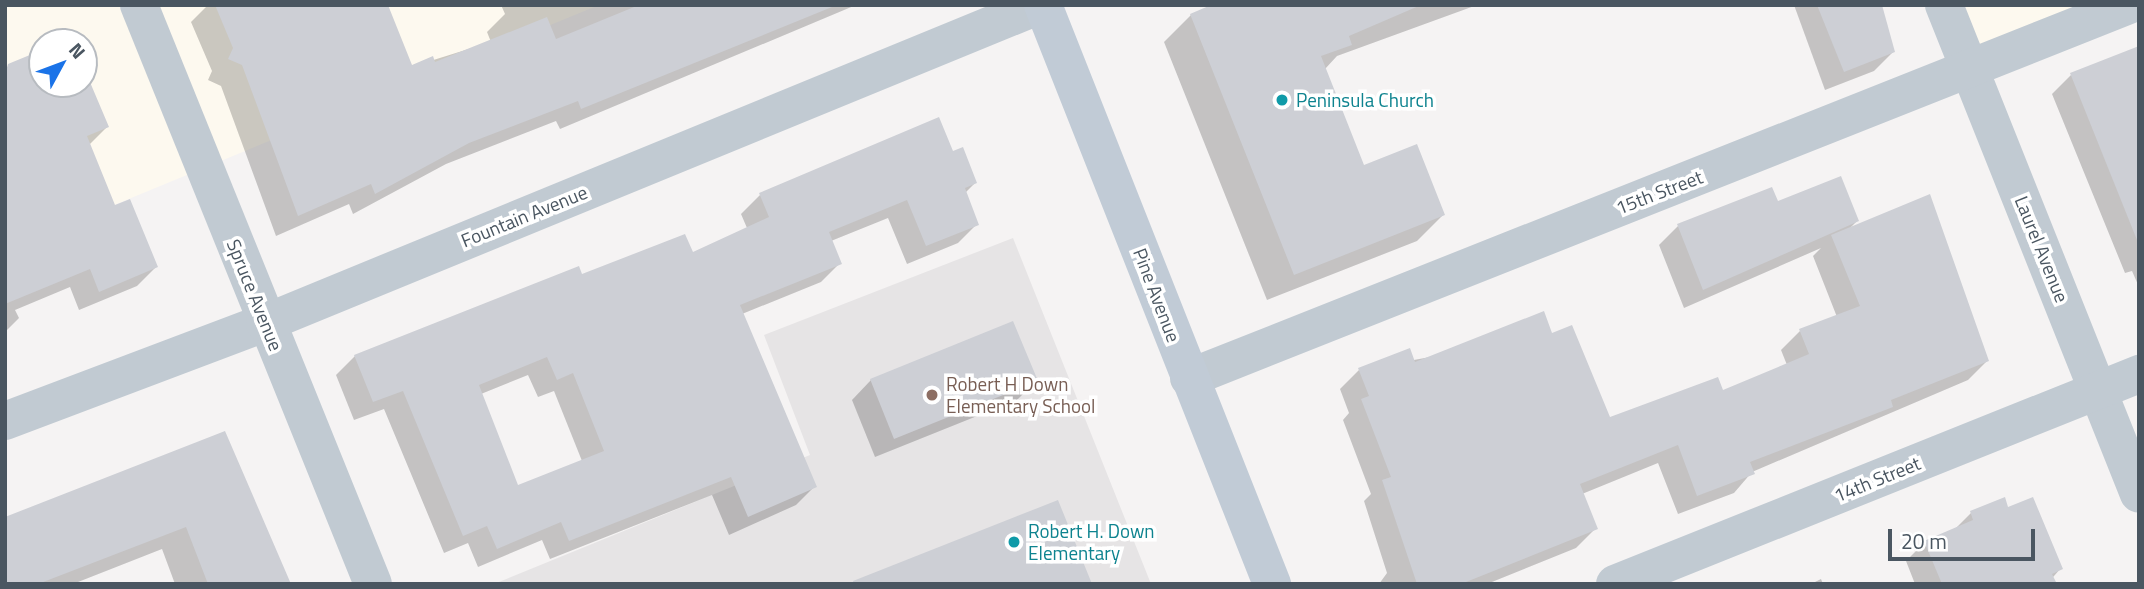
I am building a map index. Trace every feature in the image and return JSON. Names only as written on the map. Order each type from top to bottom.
[{"type":"main road","name":"Pine Avenue","points":[[1042,5],[1272,584]]},
{"type":"street","name":"Spruce Avenue","points":[[139,5],[265,323],[373,584]]},
{"type":"street","name":"Fountain Avenue","points":[[5,421],[265,323],[1042,5]]},
{"type":"street","name":"Laurel Avenue","points":[[1944,5],[2139,494]]},
{"type":"street","name":"15th Street","points":[[1189,378],[1970,71],[2129,5]]},
{"type":"street","name":"14th Street","points":[[1615,584],[2139,374]]},
{"type":"shaded area","points":[[5,5],[599,5],[5,250]]},
{"type":"shaded area","points":[[1944,5],[2133,5],[1970,71]]},
{"type":"shaded area","name":"Robert H Down Elementary School","points":[[1013,238],[1151,584],[494,584],[810,455],[764,335]]},
{"type":"building","points":[[215,5],[388,5],[412,65],[433,56],[435,62],[547,17],[556,39],[639,5],[832,7],[581,109],[578,101],[469,143],[375,194],[371,184],[298,216],[242,65],[228,59],[233,48]]},
{"type":"building","name":"Peninsula Church","points":[[1211,5],[1421,5],[1349,36],[1352,45],[1321,56],[1364,165],[1417,144],[1445,215],[1294,275],[1190,14]]},
{"type":"building","points":[[1817,5],[1882,5],[1895,52],[1844,72]]},
{"type":"building","points":[[2139,46],[2139,239],[2137,240],[2070,73]]},
{"type":"building","points":[[28,56],[28,98],[97,98],[109,127],[87,136],[115,205],[130,199],[158,267],[99,292],[90,269],[5,304],[5,75],[8,64]]},
{"type":"building","points":[[939,117],[953,151],[963,147],[977,183],[965,188],[979,225],[926,246],[907,200],[829,232],[842,264],[740,305],[817,487],[748,517],[731,477],[569,541],[561,522],[497,549],[487,526],[463,536],[403,391],[373,402],[354,355],[579,266],[582,274],[685,234],[693,252],[769,217],[759,193]],"holes":[[[547,357],[557,380],[573,373],[604,451],[518,485],[479,385]]]},
{"type":"building","points":[[1841,176],[1859,221],[1703,290],[1677,224],[1772,187],[1778,201]]},
{"type":"building","points":[[1930,194],[1989,361],[1891,400],[1893,407],[1750,462],[1755,474],[1697,496],[1678,445],[1580,484],[1598,529],[1461,584],[1417,584],[1382,480],[1391,477],[1361,399],[1369,396],[1358,368],[1410,348],[1415,362],[1544,311],[1552,333],[1572,325],[1610,417],[1718,377],[1723,390],[1809,354],[1799,329],[1860,306],[1831,235]]},
{"type":"building","points":[[1013,321],[1038,381],[894,439],[870,379]]},
{"type":"building","points":[[225,431],[291,584],[208,584],[186,527],[38,584],[5,584],[5,517]]},
{"type":"building","points":[[2005,497],[2008,507],[2033,497],[2063,569],[2052,574],[2057,584],[1942,584],[1924,541],[1973,520],[1970,511]]},
{"type":"building","name":"Robert H. Down Elementary","points":[[1058,500],[1092,584],[854,584],[853,581]]},
{"type":"place","name":"Peninsula Church","points":[[1282,100]]},
{"type":"place","name":"Robert H Down Elementary School","points":[[932,395]]},
{"type":"place","name":"Robert H. Down Elementary","points":[[1014,542]]}]
